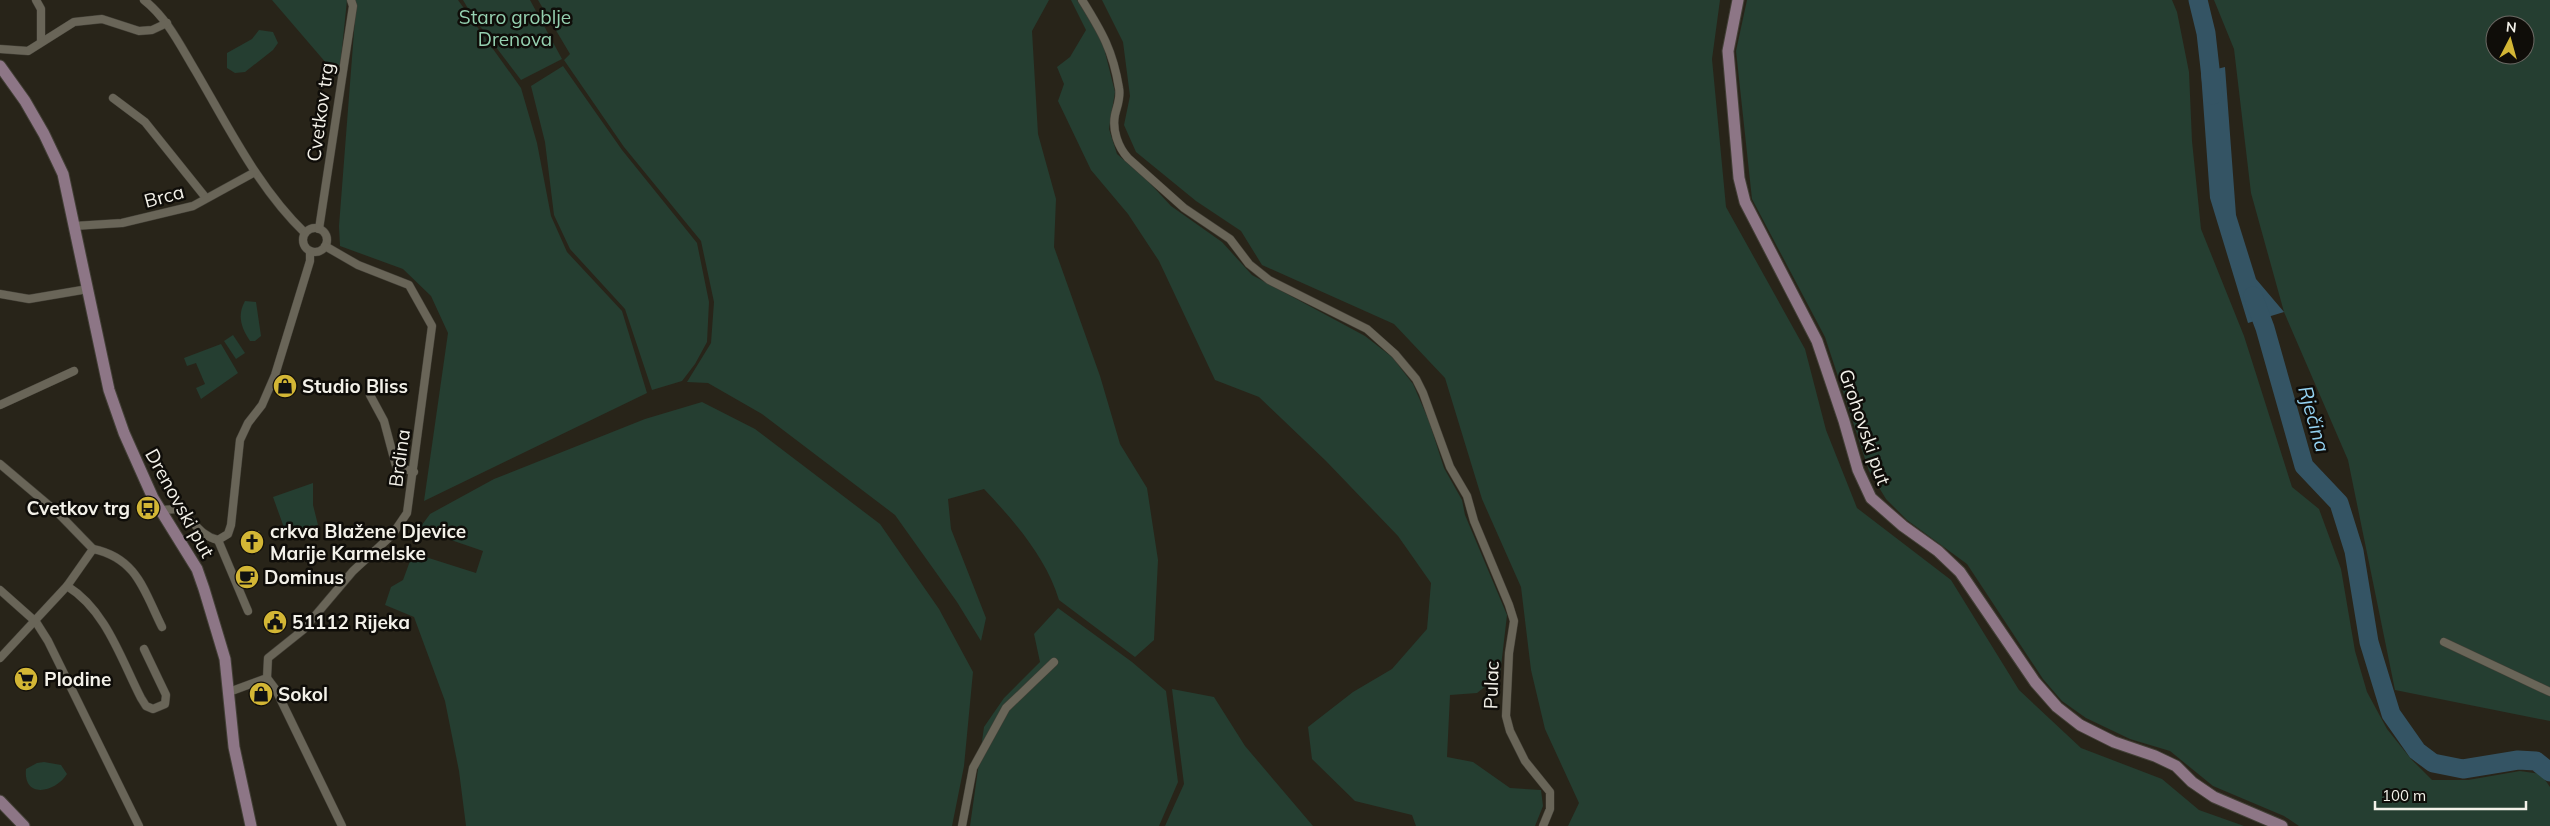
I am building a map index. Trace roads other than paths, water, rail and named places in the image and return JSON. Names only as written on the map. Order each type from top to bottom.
[{"type":"main road","name":"Grohovski put","points":[[1738,0],[1728,51],[1739,178],[1745,202],[1817,341],[1858,470],[1871,498],[1902,526],[1938,551],[1960,572],[2035,682],[2057,707],[2080,725],[2114,742],[2155,756],[2176,766],[2192,782],[2214,797],[2282,826]]},
{"type":"main road","name":"Drenovski put","points":[[0,66],[34,117],[63,174],[109,390],[131,450],[160,510],[196,569],[225,659],[234,747],[251,826]]},
{"type":"main road","points":[[0,801],[24,826]]},
{"type":"street","points":[[36,0],[41,9],[41,41]]},
{"type":"street","points":[[144,0],[167,23],[255,172],[284,213],[305,233]]},
{"type":"street","name":"Cvetkov trg","points":[[325,246],[326,236],[319,230],[353,6],[351,0]]},
{"type":"street","name":"Pulac","points":[[1082,0],[1106,38],[1120,91],[1114,123],[1121,150],[1128,158],[1184,208],[1230,239],[1256,271],[1268,280],[1367,329],[1395,354],[1416,379],[1430,408],[1450,467],[1467,496],[1474,521],[1514,620],[1509,653],[1506,716],[1510,731],[1525,761],[1550,792],[1550,809],[1543,826]]},
{"type":"street","points":[[0,49],[28,50],[74,22],[102,19],[139,31],[152,30],[167,23]]},
{"type":"street","points":[[113,98],[145,122],[206,198]]},
{"type":"street","name":"Brca","points":[[74,226],[122,223],[193,206],[255,172]]},
{"type":"street","points":[[305,233],[312,229],[319,230]]},
{"type":"street","points":[[305,233],[304,246],[310,251],[322,250],[325,246]]},
{"type":"street","name":"Brdina","points":[[267,678],[268,658],[304,630],[353,571],[392,535],[407,513],[414,472],[432,326],[410,285],[358,266],[325,246]]},
{"type":"street","points":[[160,510],[179,509],[200,532],[210,539],[218,540],[228,534],[231,524],[240,440],[248,423],[262,405],[275,375],[310,261],[310,251]]},
{"type":"street","points":[[0,294],[29,299],[88,289]]},
{"type":"street","points":[[0,406],[74,370]]},
{"type":"street","points":[[370,395],[384,421],[396,466],[414,472]]},
{"type":"street","points":[[0,464],[58,513],[93,549],[107,552],[130,567],[162,627]]},
{"type":"street","points":[[218,540],[248,611]]},
{"type":"street","points":[[0,658],[36,622],[67,586],[93,549]]},
{"type":"street","points":[[67,586],[82,595],[99,614],[141,698],[146,706],[153,709],[165,704],[166,695],[144,649]]},
{"type":"street","points":[[0,590],[36,622],[48,641],[139,826]]},
{"type":"street","points":[[2444,642],[2550,692]]},
{"type":"street","points":[[962,826],[973,768],[1006,708],[1054,662]]},
{"type":"street","points":[[229,692],[267,678],[276,690],[342,826]]},
{"type":"water","points":[[2225,67],[2236,215],[2256,279],[2284,312],[2248,323],[2210,198],[2201,73]]},
{"type":"waterway","name":"Rječina","points":[[2198,0],[2206,33],[2213,95]]},
{"type":"waterway","name":"Rječina","points":[[2253,296],[2265,328],[2304,466],[2339,503],[2354,551],[2369,642],[2391,714],[2417,751],[2433,763],[2463,769],[2518,760],[2536,761],[2550,772]]},
{"type":"place","name":"Studio Bliss","points":[[285,386]]},
{"type":"place","name":"Cvetkov trg","points":[[148,508]]},
{"type":"place","name":"crkva Blažene Djevice Marije Karmelske","points":[[252,542]]},
{"type":"place","name":"Dominus","points":[[247,577]]},
{"type":"place","name":"51112 Rijeka","points":[[275,622]]},
{"type":"place","name":"Plodine","points":[[26,679]]},
{"type":"place","name":"Sokol","points":[[261,694]]},
{"type":"park label","name":"Staro groblje Drenova","points":[[515,28]]}]
